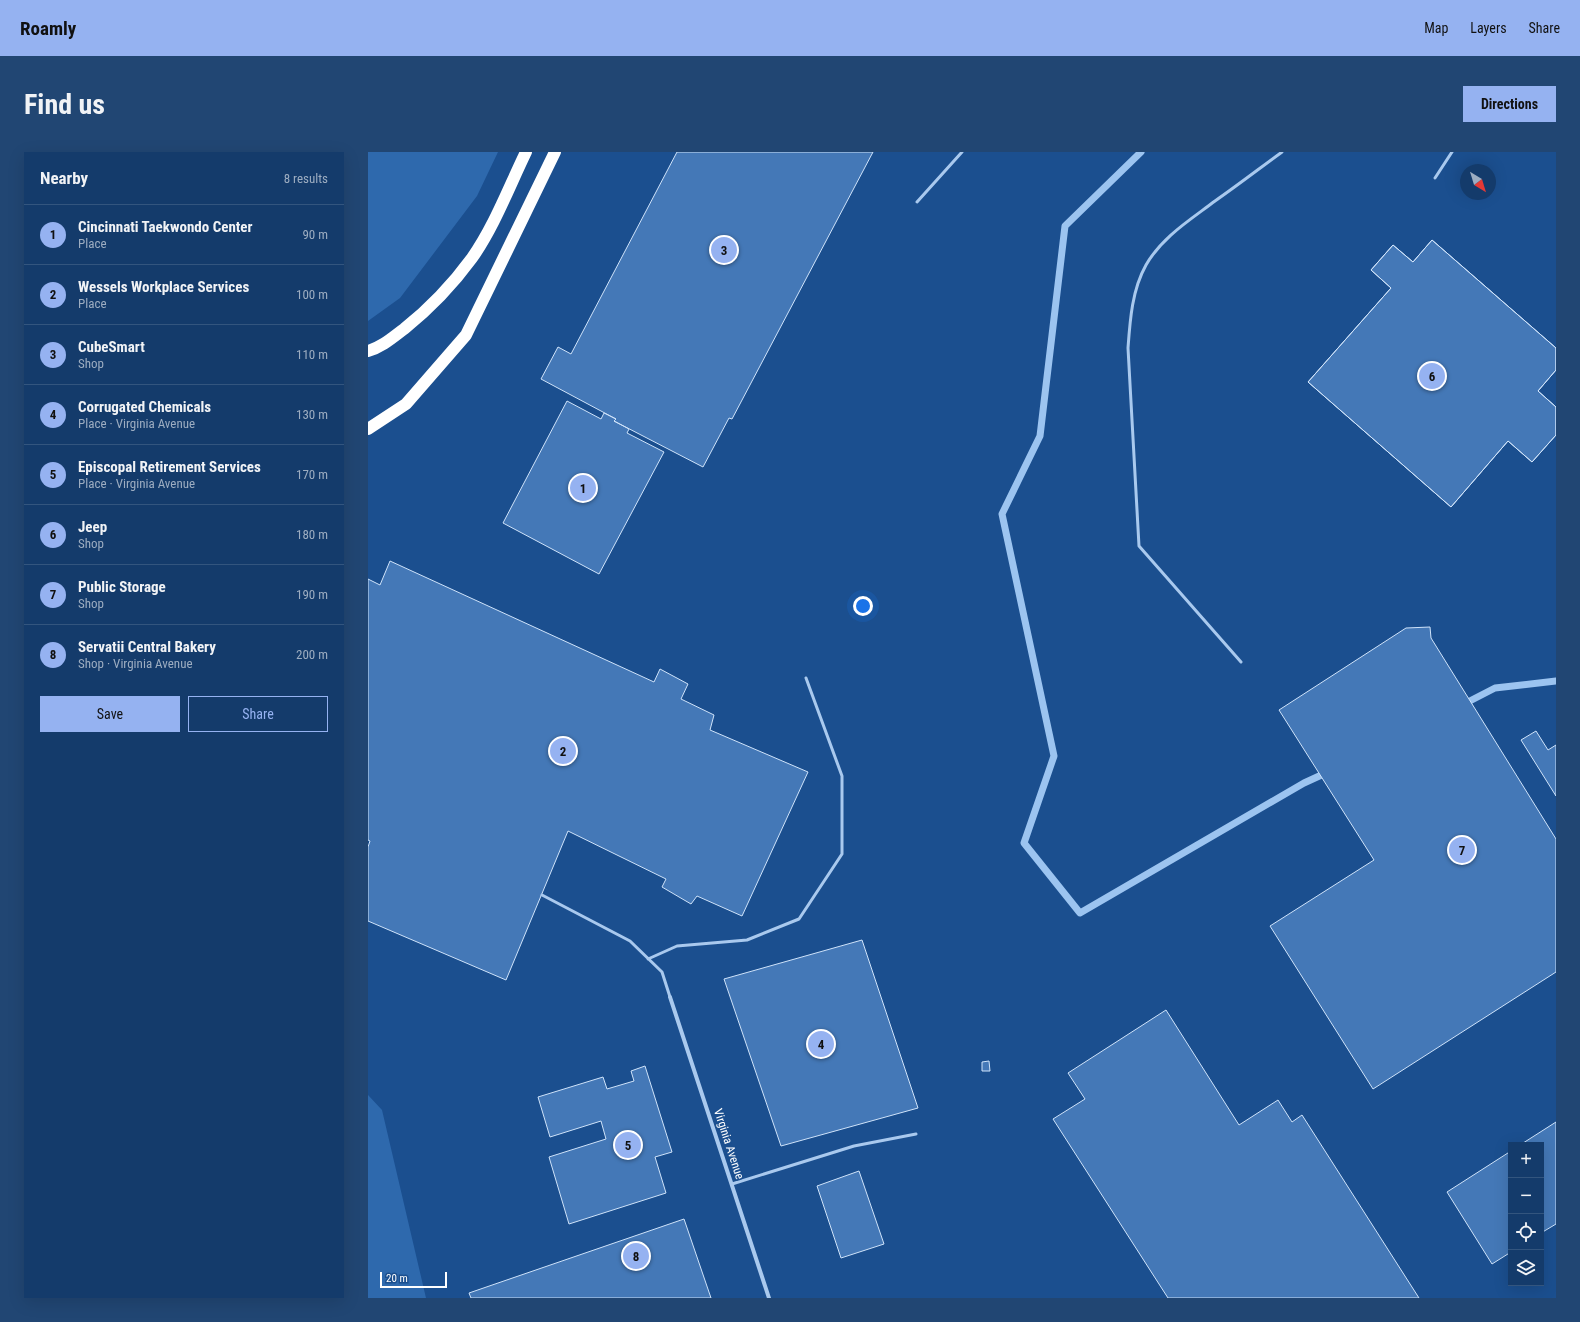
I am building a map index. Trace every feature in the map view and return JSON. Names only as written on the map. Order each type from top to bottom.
[{"type":"highway","points":[[368,351],[379,348],[416,320],[453,282],[480,245],[526,152]]},
{"type":"highway","points":[[368,429],[406,404],[466,335],[554,152]]},
{"type":"street","name":"Virginia Avenue","points":[[670,997],[769,1298]]},
{"type":"lane","points":[[917,202],[962,152]]},
{"type":"lane","points":[[1241,662],[1139,546],[1128,340],[1130,318],[1136,291],[1146,266],[1160,245],[1180,227],[1282,152]]},
{"type":"lane","points":[[1435,178],[1452,152]]},
{"type":"lane","points":[[648,959],[677,946],[747,940],[799,919],[842,854],[842,776],[806,678]]},
{"type":"lane","points":[[542,895],[630,941],[662,972],[670,997]]},
{"type":"lane","points":[[732,1184],[854,1146],[916,1134]]},
{"type":"shaded area","points":[[368,152],[498,152],[477,196],[400,298],[368,321]]},
{"type":"shaded area","points":[[368,1095],[382,1110],[426,1298],[368,1298]]},
{"type":"building","points":[[677,152],[873,152],[732,419],[729,418],[703,467],[614,421],[616,419],[541,379],[558,347],[571,354]]},
{"type":"building","points":[[1432,240],[1556,348],[1556,370],[1538,391],[1556,407],[1556,435],[1532,462],[1508,441],[1451,507],[1308,382],[1391,288],[1371,270],[1393,245],[1413,262]]},
{"type":"building","points":[[1432,240],[1556,348],[1556,370],[1538,391],[1556,407],[1556,435],[1532,462],[1508,441],[1451,507],[1308,382],[1391,288],[1371,270],[1393,245],[1413,262]]},
{"type":"building","points":[[567,401],[601,419],[604,413],[616,419],[614,421],[629,429],[627,433],[664,452],[599,574],[503,523]]},
{"type":"building","points":[[390,561],[654,682],[660,669],[688,684],[681,699],[714,715],[710,730],[808,772],[742,916],[697,896],[691,904],[662,887],[666,879],[568,831],[506,980],[368,921],[368,847],[370,841],[368,840],[368,579],[380,585]]},
{"type":"building","points":[[1430,627],[1431,638],[1556,839],[1556,972],[1373,1089],[1270,926],[1374,860],[1279,710],[1406,628]]},
{"type":"building","points":[[1536,731],[1548,750],[1556,745],[1556,796],[1521,740]]},
{"type":"building","points":[[862,940],[918,1108],[781,1146],[724,979]]},
{"type":"building","points":[[1166,1010],[1239,1125],[1278,1100],[1292,1122],[1302,1115],[1419,1298],[1168,1298],[1053,1119],[1085,1099],[1068,1073]]},
{"type":"building","points":[[989,1061],[990,1071],[982,1071],[982,1062]]},
{"type":"building","points":[[645,1066],[672,1152],[655,1157],[666,1193],[569,1224],[549,1157],[606,1139],[601,1121],[550,1137],[538,1097],[603,1077],[607,1089],[634,1081],[631,1071]]},
{"type":"building","points":[[1556,1122],[1556,1224],[1544,1231],[1544,1142],[1525,1142]]},
{"type":"building","points":[[1508,1153],[1508,1254],[1492,1264],[1447,1192]]},
{"type":"building","points":[[859,1171],[884,1244],[841,1258],[817,1186]]},
{"type":"building","points":[[684,1219],[711,1298],[471,1298],[469,1293]]},
{"type":"waterway","points":[[1141,152],[1065,226],[1040,436],[1002,514],[1054,756],[1024,843],[1080,913],[1304,783],[1328,772]]},
{"type":"waterway","points":[[1462,705],[1495,688],[1556,681]]},
{"type":"place","name":"CubeSmart","points":[[724,250]]},
{"type":"place","name":"Jeep","points":[[1432,376]]},
{"type":"place","name":"Cincinnati Taekwondo Center","points":[[583,488]]},
{"type":"place","name":"Wessels Workplace Services","points":[[563,751]]},
{"type":"place","name":"Public Storage","points":[[1462,850]]},
{"type":"place","name":"Corrugated Chemicals","points":[[821,1044]]},
{"type":"place","name":"Episcopal Retirement Services","points":[[628,1145]]},
{"type":"place","name":"Servatii Central Bakery","points":[[636,1256]]}]
